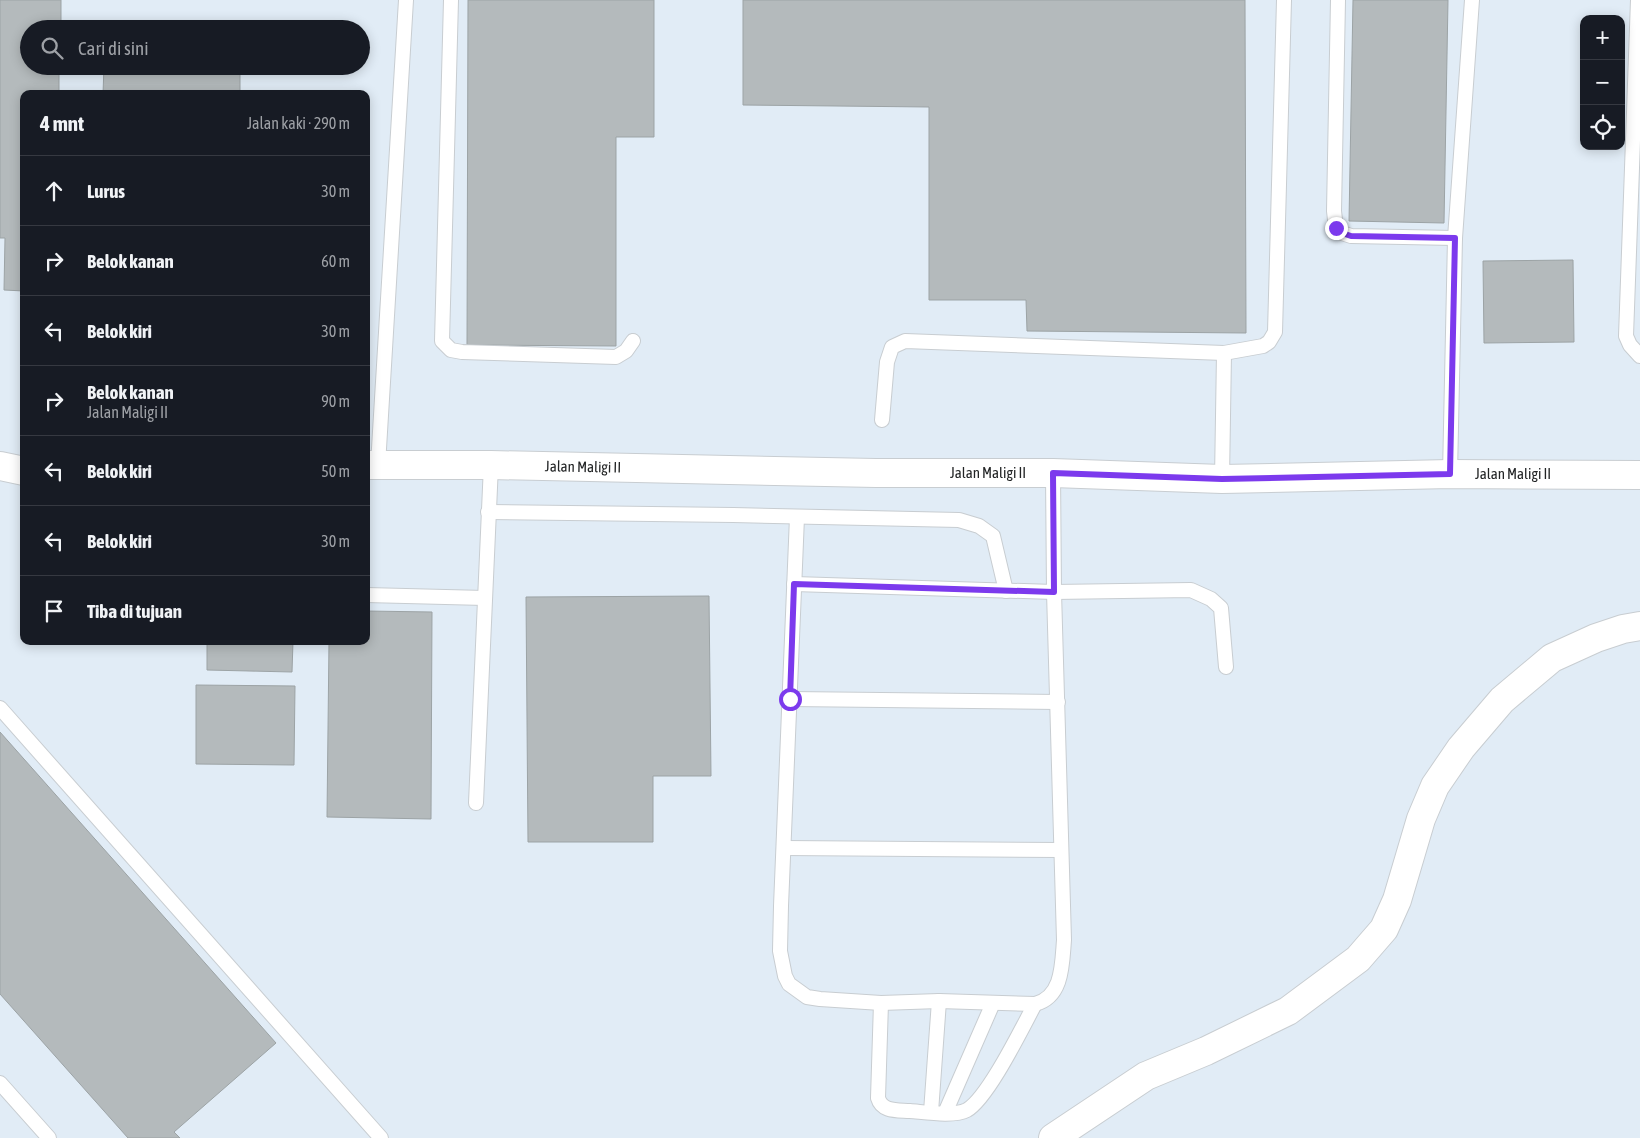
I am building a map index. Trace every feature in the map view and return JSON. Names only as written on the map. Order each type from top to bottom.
[{"type":"street","name":"Jalan Maligi II","points":[[372,465],[491,465],[876,473],[1053,473],[1222,479],[1450,474],[1640,475]]},
{"type":"street","points":[[0,466],[20,470]]},
{"type":"street","points":[[1053,1138],[1146,1076],[1206,1051],[1288,1011],[1358,959],[1384,929],[1397,900],[1421,819],[1435,786],[1467,741],[1502,700],[1552,658],[1596,638],[1623,629],[1640,626]]},
{"type":"lane","points":[[372,465],[406,0]]},
{"type":"lane","points":[[451,0],[442,342],[451,350],[462,352],[616,357],[626,351],[632,341]]},
{"type":"lane","points":[[882,420],[887,362],[892,347],[905,341],[1224,352],[1263,346],[1269,342],[1275,332],[1284,0]]},
{"type":"lane","points":[[1338,0],[1334,211],[1336,228],[1342,233],[1351,236],[1455,238]]},
{"type":"lane","points":[[1450,474],[1455,238],[1472,0]]},
{"type":"lane","points":[[1638,0],[1626,336],[1630,345],[1640,356]]},
{"type":"lane","points":[[1222,479],[1224,352]]},
{"type":"lane","points":[[476,803],[491,465]]},
{"type":"lane","points":[[797,517],[780,950],[785,976],[789,984],[807,997],[820,999],[881,1003],[939,1000],[1035,1004],[1051,997],[1057,986],[1061,971],[1064,940],[1054,592],[1053,473]]},
{"type":"lane","points":[[488,512],[959,520],[979,526],[993,536],[1006,591]]},
{"type":"lane","points":[[794,584],[1054,592],[1191,590],[1212,599],[1221,608],[1226,667]]},
{"type":"lane","points":[[370,595],[485,598]]},
{"type":"lane","points":[[790,699],[1058,702]]},
{"type":"lane","points":[[0,708],[381,1138]]},
{"type":"lane","points":[[784,848],[1061,850]]},
{"type":"lane","points":[[931,1112],[939,1000]]},
{"type":"lane","points":[[881,1003],[879,1103],[883,1107],[894,1110],[945,1113],[967,1110],[980,1098],[990,1085],[1035,1004]]},
{"type":"lane","points":[[945,1113],[993,1003]]},
{"type":"lane","points":[[0,1082],[49,1138]]},
{"type":"shaded area","points":[[0,0],[1640,0],[1640,1138],[0,1138]]},
{"type":"building","points":[[0,0],[61,0],[61,20],[20,20],[20,75],[59,75],[59,90],[20,90],[20,291],[4,290],[5,238],[0,238]]},
{"type":"building","points":[[468,0],[654,0],[654,137],[616,137],[616,346],[467,345]]},
{"type":"building","points":[[743,0],[1245,0],[1246,333],[1027,331],[1026,300],[929,300],[929,107],[743,105]]},
{"type":"building","points":[[1353,0],[1448,0],[1444,223],[1349,221]]},
{"type":"building","points":[[104,75],[240,75],[240,90],[103,90]]},
{"type":"building","points":[[1573,260],[1574,342],[1484,343],[1483,261]]},
{"type":"building","points":[[709,596],[711,776],[653,776],[653,842],[528,842],[526,597]]},
{"type":"building","points":[[370,611],[432,612],[431,819],[327,817],[329,645],[370,645]]},
{"type":"building","points":[[207,645],[293,645],[292,672],[207,670]]},
{"type":"building","points":[[196,685],[295,686],[294,765],[196,764]]},
{"type":"building","points":[[0,732],[276,1043],[174,1132],[180,1138],[128,1138],[0,994]]},
{"type":"route","points":[[790,699],[794,584],[1054,592],[1053,473],[1222,479],[1450,474],[1455,238],[1351,236],[1342,233],[1336,228]]}]
